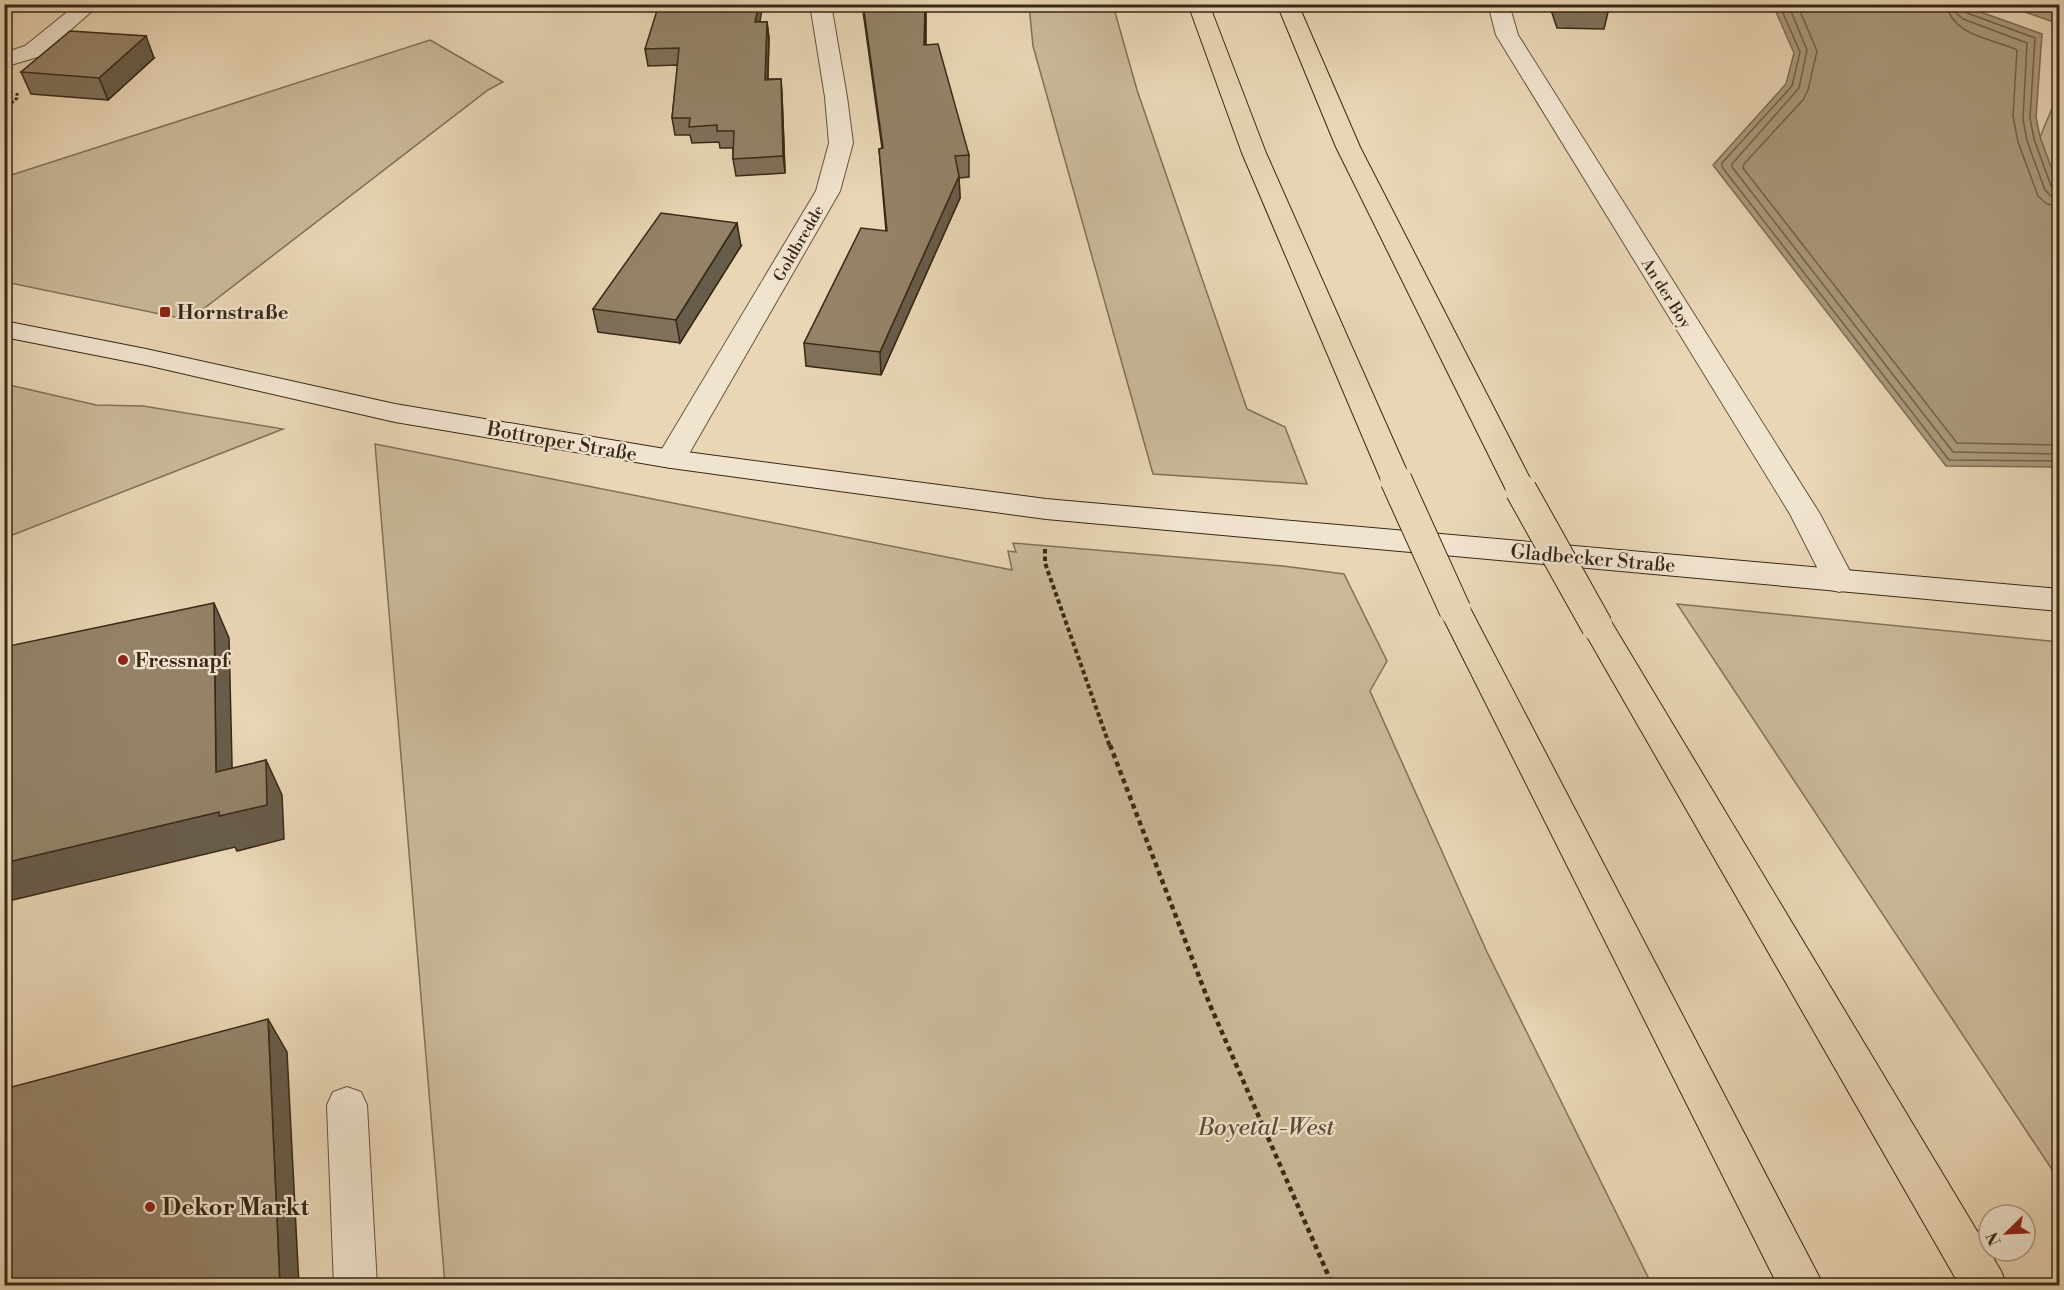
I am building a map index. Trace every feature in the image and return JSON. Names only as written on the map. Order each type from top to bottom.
[{"type":"highway","points":[[1198,4],[1254,153],[1455,610],[1802,1286]]},
{"type":"highway","points":[[1287,4],[1348,147],[1521,490],[1597,626],[1985,1286]]},
{"type":"street","points":[[4,61],[33,51],[90,4]]},
{"type":"street","name":"Goldbredde","points":[[672,459],[828,191],[841,144],[836,97],[820,4]]},
{"type":"street","name":"An der Boy","points":[[1498,4],[1507,35],[1805,514],[1839,581]]},
{"type":"street","name":"Bottroper Straße","points":[[4,329],[146,357],[395,413],[672,459],[1046,509],[1126,516]]},
{"type":"street","name":"Gladbecker Straße","points":[[1126,516],[2060,600]]},
{"type":"lane","points":[[347,1105],[356,1286]]},
{"type":"path","points":[[1046,509],[1045,563],[1088,689],[1210,1005],[1333,1286]]},
{"type":"green space","points":[[1029,5],[1113,5],[1137,90],[1247,409],[1285,427],[1307,484],[1153,474],[1033,46]]},
{"type":"green space","points":[[430,40],[503,82],[488,90],[189,320],[5,282],[5,177]]},
{"type":"green space","points":[[2059,92],[2059,191],[2040,137]]},
{"type":"green space","points":[[5,384],[96,405],[143,406],[283,429],[5,538]]},
{"type":"green space","name":"Boyetal-West","points":[[375,444],[1012,570],[1008,551],[1016,552],[1013,543],[1283,566],[1344,574],[1387,661],[1370,691],[1487,952],[1652,1285],[445,1285]]},
{"type":"green space","points":[[1677,604],[2059,642],[2059,1180]]},
{"type":"water","points":[[1773,5],[1961,5],[2042,34],[2036,117],[2040,137],[2060,191],[2059,467],[1946,466],[1713,165],[1786,84],[1794,53]]},
{"type":"water","points":[[2005,5],[2059,5],[2059,24]]},
{"type":"building","points":[[659,4],[759,4],[755,22],[767,22],[765,80],[781,79],[783,156],[733,159],[734,131],[717,131],[717,125],[689,127],[690,118],[672,118],[679,48],[645,49]]},
{"type":"building","points":[[863,4],[925,4],[924,45],[938,44],[969,155],[955,156],[959,176],[880,352],[804,343],[861,228],[887,231],[879,149],[883,148]]},
{"type":"building","points":[[1561,4],[1608,4],[1609,8],[1562,7]]},
{"type":"building","points":[[70,31],[146,36],[99,78],[21,72]]},
{"type":"building","points":[[661,213],[737,223],[676,320],[593,309]]},
{"type":"building","points":[[214,603],[216,772],[266,760],[267,805],[219,816],[219,812],[4,863],[4,647]]},
{"type":"building","name":"Dekor Markt","points":[[268,1019],[280,1286],[4,1286],[4,1089]]},
{"type":"place","name":"Hornstraße","points":[[165,312]]},
{"type":"place","name":"Fressnapf","points":[[123,660]]},
{"type":"place","name":"Dekor Markt","points":[[150,1207]]}]
